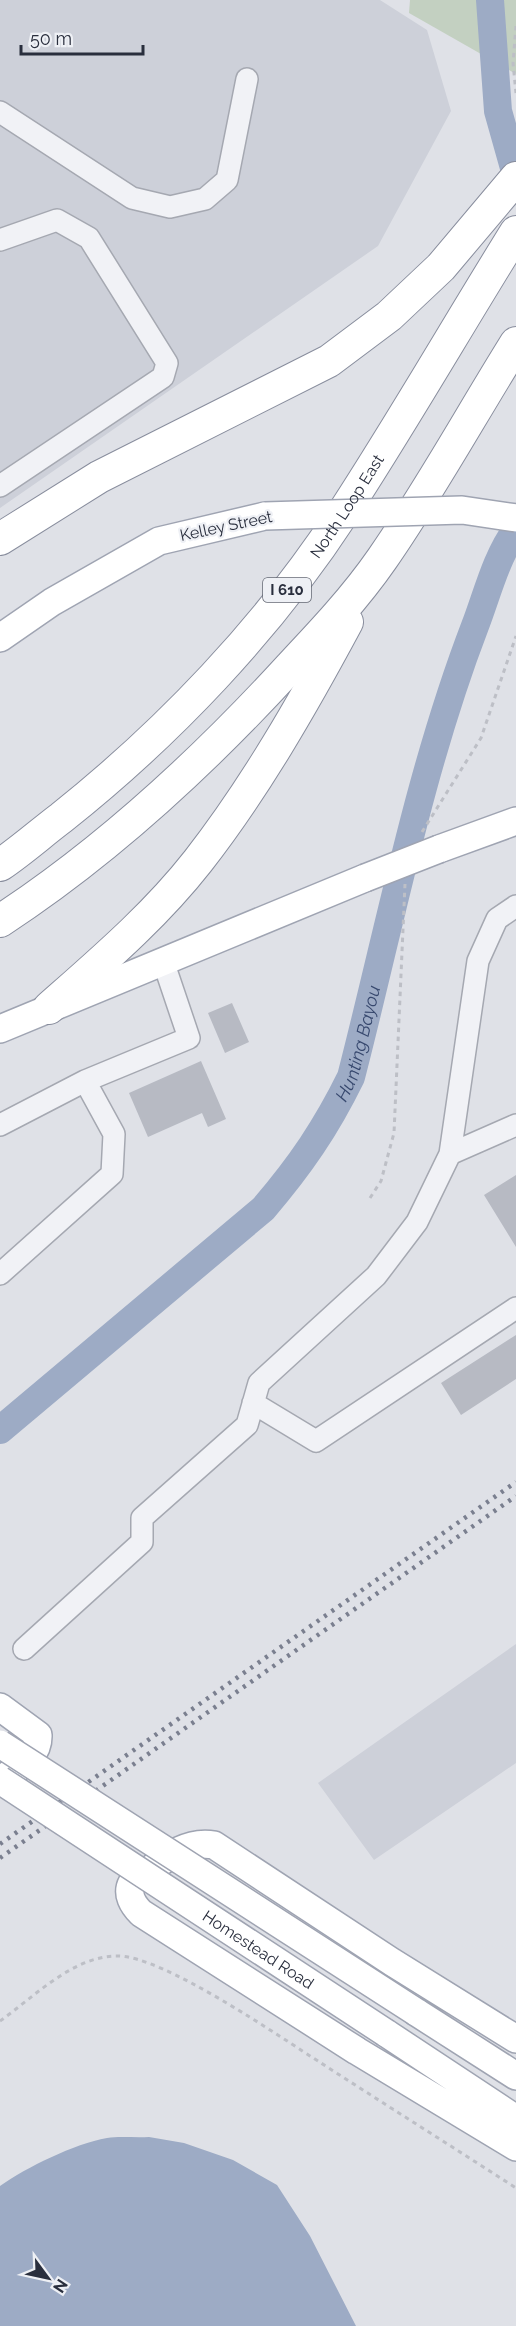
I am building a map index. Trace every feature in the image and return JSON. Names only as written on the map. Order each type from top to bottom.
[{"type":"highway","points":[[0,539],[99,477],[328,362],[388,316],[441,267],[516,178]]},
{"type":"highway","name":"North Loop East","points":[[0,865],[98,788],[158,732],[218,671],[282,597],[342,515],[509,243]]},
{"type":"highway","points":[[49,1008],[142,924],[197,862],[245,796],[330,653],[381,560],[516,343]]},
{"type":"highway","points":[[0,921],[40,895],[192,767],[259,701],[313,642],[381,560]]},
{"type":"main road","name":"Kelley Street","points":[[0,638],[52,602],[159,541],[265,516],[462,510],[516,518]]},
{"type":"main road","points":[[0,1029],[366,878],[430,842],[516,821]]},
{"type":"main road","points":[[0,1707],[31,1727],[38,1735],[39,1746],[34,1755],[0,1780]]},
{"type":"main road","name":"Homestead Road","points":[[0,1744],[516,2076]]},
{"type":"main road","name":"Homestead Road","points":[[0,1780],[516,2119]]},
{"type":"main road","points":[[516,2039],[392,1962],[214,1845],[200,1842],[187,1845],[132,1883],[129,1888],[132,1904],[141,1913],[357,2051],[516,2146]]},
{"type":"lane","points":[[0,112],[132,198],[170,207],[205,199],[227,180],[247,79]]},
{"type":"lane","points":[[0,240],[57,220],[89,238],[167,363],[163,377],[0,486]]},
{"type":"lane","points":[[24,1649],[142,1542],[142,1518],[247,1425],[259,1383],[376,1276],[417,1222],[450,1154],[478,961],[497,919],[516,906]]},
{"type":"lane","points":[[0,1125],[85,1081],[189,1038],[163,961]]},
{"type":"lane","points":[[0,1274],[112,1174],[114,1134],[85,1081]]},
{"type":"lane","points":[[450,1154],[516,1125]]},
{"type":"lane","points":[[253,1403],[315,1441],[516,1308]]},
{"type":"path","points":[[516,26],[513,63],[516,93]]},
{"type":"path","points":[[430,842],[481,738],[516,636]]},
{"type":"path","points":[[370,1198],[381,1181],[394,1133],[406,879]]},
{"type":"path","points":[[0,2020],[64,1975],[92,1959],[119,1955],[140,1961],[164,1970],[253,2020],[516,2188]]},
{"type":"shaded area","points":[[0,0],[380,0],[427,30],[451,111],[378,246],[0,508]]},
{"type":"shaded area","points":[[516,1644],[516,1763],[374,1860],[318,1783]]},
{"type":"green space","points":[[410,0],[516,0],[516,74],[409,13]]},
{"type":"water","points":[[149,2137],[184,2143],[233,2160],[277,2185],[310,2236],[356,2326],[0,2326],[0,2186],[23,2171],[80,2145],[107,2138]]},
{"type":"building","points":[[232,1003],[249,1042],[225,1053],[208,1013]]},
{"type":"building","points":[[201,1061],[226,1119],[208,1127],[202,1113],[148,1137],[129,1093]]},
{"type":"building","points":[[516,1175],[516,1247],[484,1195]]},
{"type":"building","points":[[516,1335],[516,1379],[461,1415],[441,1383]]},
{"type":"waterway","name":"Hunting Bayou","points":[[490,0],[498,111],[516,175]]},
{"type":"waterway","name":"Hunting Bayou","points":[[0,1430],[263,1209],[301,1162],[332,1113],[351,1077],[437,737],[493,576],[516,530]]},
{"type":"railway","points":[[0,1844],[516,1482]]},
{"type":"railway","points":[[0,1858],[516,1496]]}]
